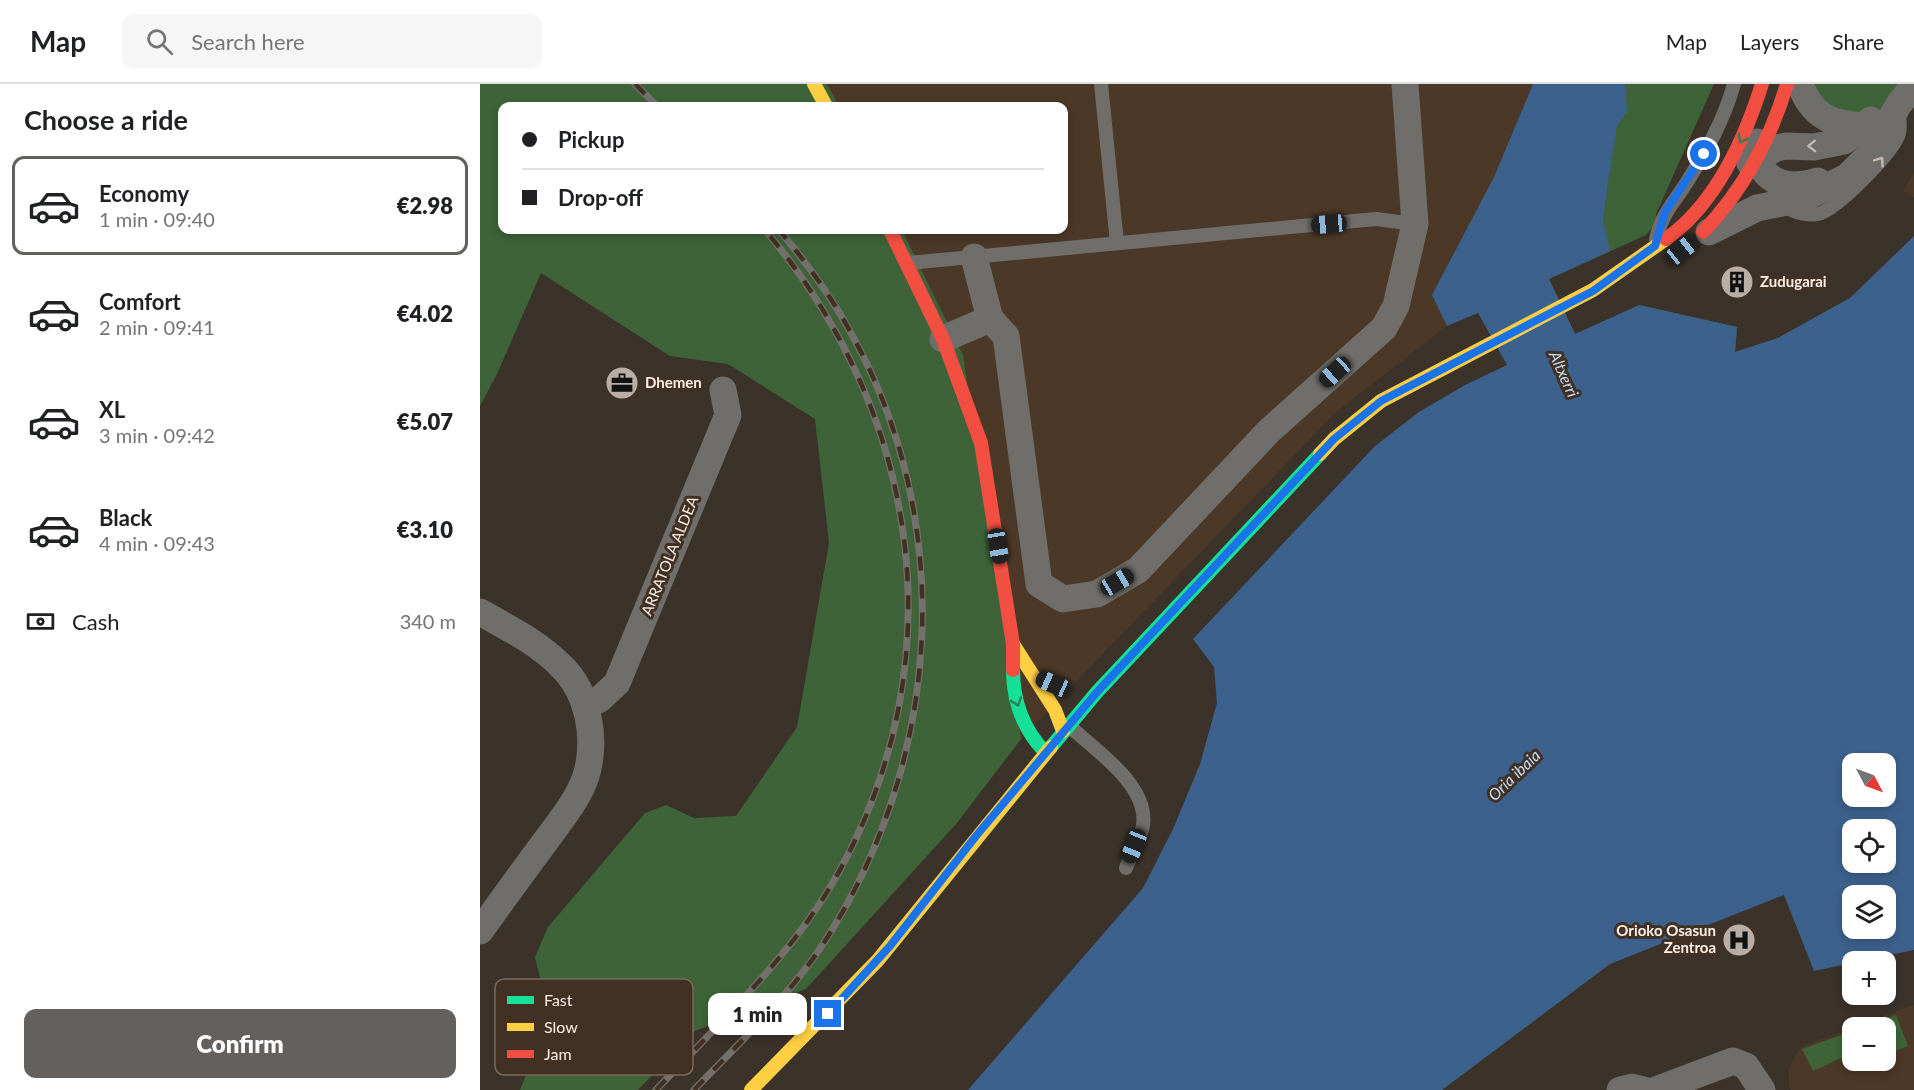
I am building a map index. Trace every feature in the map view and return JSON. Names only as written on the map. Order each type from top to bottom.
[{"type":"main road","points":[[814,84],[824,102]]},
{"type":"main road","points":[[751,1090],[878,960],[1045,752],[1097,692],[1334,439],[1381,401],[1593,291],[1678,229],[1702,204],[1731,162],[1751,119],[1762,84]]},
{"type":"main road","points":[[1693,242],[1740,190],[1770,138],[1787,84]]},
{"type":"main road","points":[[892,234],[943,339],[981,443],[1013,644],[1013,690],[1029,735],[1045,752]]},
{"type":"main road","points":[[1593,291],[1632,280]]},
{"type":"main road","points":[[1013,644],[1066,728]]},
{"type":"main road","points":[[1033,675],[1053,684]]},
{"type":"main road","points":[[1075,691],[1097,692]]},
{"type":"street","points":[[974,257],[990,319],[1006,336],[1039,584],[1063,599],[1097,594],[1138,570],[1269,431],[1384,328],[1396,306],[1415,224],[1405,84]]},
{"type":"street","points":[[1775,84],[1758,137],[1759,158],[1766,176],[1782,184],[1798,188],[1826,179],[1872,152]]},
{"type":"street","points":[[1800,84],[1809,103],[1820,115],[1837,125],[1864,126]]},
{"type":"street","points":[[1702,204],[1740,169],[1776,148],[1814,147],[1844,141],[1909,91]]},
{"type":"street","points":[[1693,242],[1757,208],[1781,205],[1830,188],[1847,177],[1872,152],[1909,91]]},
{"type":"street","points":[[943,339],[990,319]]},
{"type":"street","name":"ARRATOLA ALDEA","points":[[585,706],[600,699],[617,682],[635,641],[728,415],[723,390]]},
{"type":"street","points":[[480,612],[528,639],[562,666],[578,689],[585,706],[591,750],[586,777],[578,794],[480,931]]},
{"type":"street","points":[[1638,1089],[1733,1061],[1746,1066],[1762,1090]]},
{"type":"lane","points":[[1101,84],[1117,243]]},
{"type":"lane","points":[[1655,246],[1665,212],[1714,138],[1734,84]]},
{"type":"lane","points":[[1781,205],[1799,214],[1820,214],[1846,195],[1876,168],[1899,134],[1909,91]]},
{"type":"lane","points":[[908,263],[1376,219],[1415,224]]},
{"type":"lane","points":[[1066,728],[1132,785],[1143,804],[1143,825],[1126,868]]},
{"type":"shaded area","points":[[827,84],[1533,84],[1494,177],[1434,292],[1447,326],[1335,413],[1021,739],[903,234],[1068,234],[1068,102],[837,102]]},
{"type":"shaded area","points":[[1914,173],[1914,198],[1903,191]]},
{"type":"shaded area","points":[[1914,1005],[1914,1090],[1791,1090],[1789,1068],[1800,1047],[1842,1032],[1842,1071],[1896,1071],[1896,1017],[1881,1017]]},
{"type":"green space","points":[[480,84],[827,84],[837,102],[498,102],[498,234],[904,234],[963,355],[1021,739],[957,823],[806,989],[693,1033],[693,979],[540,979],[535,957],[548,927],[645,813],[666,805],[694,818],[736,816],[797,727],[829,543],[815,419],[728,364],[670,356],[541,273],[497,374],[480,406]]},
{"type":"green space","points":[[1615,84],[1714,84],[1656,214],[1656,223],[1646,235],[1549,279],[1575,334],[1604,324],[1639,305],[1737,327],[1735,352],[1778,338],[1850,298],[1647,451],[1536,285]]},
{"type":"green space","points":[[1809,84],[1914,84],[1914,106],[1910,112],[1837,116]]},
{"type":"green space","points":[[1896,1015],[1908,1046],[1896,1050],[1896,1017],[1890,1017]]},
{"type":"green space","points":[[1842,1035],[1842,1058],[1813,1071],[1802,1049]]},
{"type":"green space","points":[[526,1075],[652,1075],[638,1090],[520,1090]]},
{"type":"water","points":[[1533,84],[1625,84],[1627,112],[1617,126],[1603,221],[1610,251],[1549,279],[1575,334],[1639,305],[1737,327],[1735,352],[1778,338],[1850,298],[1914,236],[1914,950],[1896,954],[1896,951],[1842,951],[1842,965],[1814,971],[1784,895],[1610,964],[1442,1090],[968,1090],[1143,888],[1173,829],[1200,764],[1217,703],[1214,667],[1193,639],[1375,446],[1419,412],[1465,385],[1507,365],[1478,313],[1447,326],[1432,295],[1494,177]]},
{"type":"railway","points":[[635,84],[653,102]]},
{"type":"railway","points":[[693,1052],[775,962],[818,907],[836,877],[874,795],[898,712],[908,627],[904,542],[888,459],[859,379],[818,302],[768,234]]},
{"type":"railway","points":[[694,1090],[763,1019],[811,962],[864,870],[893,796],[913,719],[922,640],[920,561],[908,483],[885,406],[843,319],[818,280],[782,234]]},
{"type":"railway","points":[[656,1090],[671,1075]]},
{"type":"traffic: fast","points":[[1051,747],[1097,692],[1320,454]]},
{"type":"traffic: fast","points":[[1013,670],[1017,704],[1025,724],[1045,752]]},
{"type":"traffic: slow","points":[[814,84],[824,102]]},
{"type":"traffic: slow","points":[[1320,454],[1334,439],[1381,401],[1593,290],[1666,239]]},
{"type":"traffic: slow","points":[[1013,644],[1055,710],[1063,731]]},
{"type":"traffic: slow","points":[[751,1090],[878,960],[1051,747]]},
{"type":"traffic: jam","points":[[1666,239],[1684,225],[1714,190],[1737,149],[1762,84]]},
{"type":"traffic: jam","points":[[1703,232],[1731,199],[1754,163],[1764,145],[1787,84]]},
{"type":"traffic: jam","points":[[892,234],[943,339],[981,443],[1013,644],[1013,670]]},
{"type":"place","name":"Zudugarai","points":[[1737,282]]},
{"type":"place","name":"Dhemen","points":[[622,383]]},
{"type":"place","name":"Orioko Osasun Zentroa","points":[[1739,940]]},
{"type":"route","points":[[828,1014],[890,946],[976,836],[1097,692],[1334,439],[1381,401],[1593,291],[1655,246],[1665,212],[1704,154]]},
{"type":"water label","name":"Altxerri","points":[[1564,374]]},
{"type":"water label","name":"Oria ibaia","points":[[1514,775]]}]
